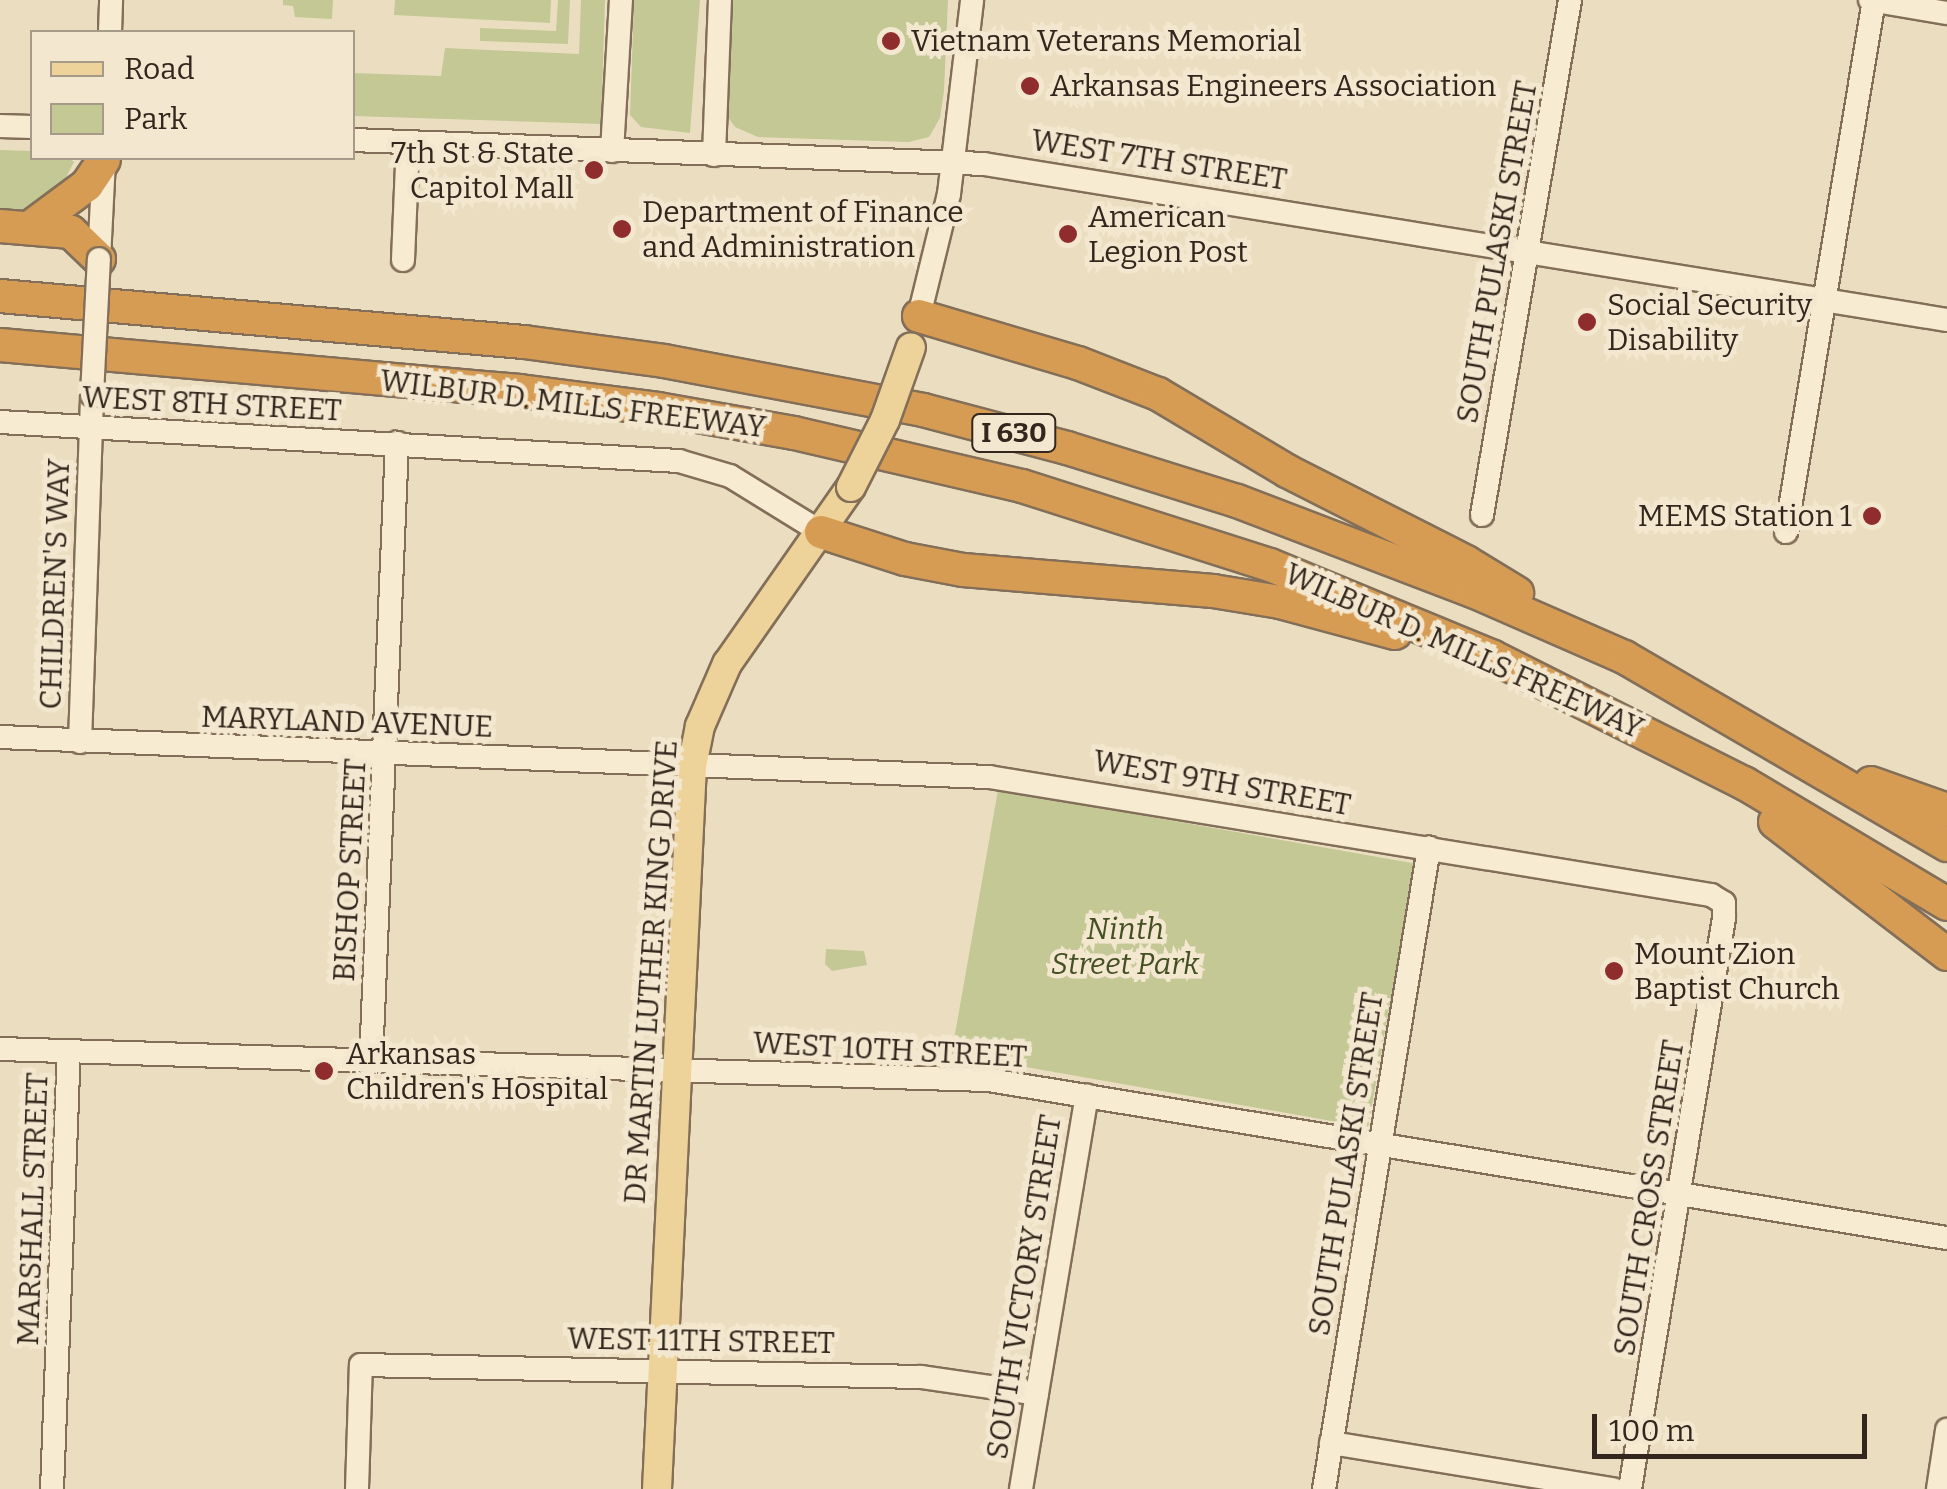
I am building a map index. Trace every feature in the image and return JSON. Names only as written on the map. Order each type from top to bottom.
[{"type":"highway","points":[[16,226],[86,185],[103,160]]},
{"type":"highway","points":[[16,226],[71,232],[99,259]]},
{"type":"highway","name":"WILBUR D. MILLS FREEWAY","points":[[0,296],[524,342],[746,374],[923,410],[1100,458],[1237,501],[1473,592],[1624,658],[1947,845]]},
{"type":"highway","points":[[915,332],[1078,363],[1158,394],[1286,471],[1466,562],[1624,658]]},
{"type":"highway","name":"WILBUR D. MILLS FREEWAY","points":[[0,346],[520,391],[794,432],[1022,486],[1183,535],[1371,604],[1494,657],[1671,744],[1947,904]]},
{"type":"highway","points":[[821,532],[904,560],[962,570],[1165,586],[1280,602],[1494,657]]},
{"type":"highway","points":[[1671,744],[1947,954]]},
{"type":"highway","points":[[1790,752],[1947,810]]},
{"type":"main road","name":"DR MARTIN LUTHER KING DRIVE","points":[[657,1489],[674,1070],[692,766],[700,726],[727,664],[852,487],[885,420],[915,332]]},
{"type":"street","points":[[110,30],[111,0]]},
{"type":"street","points":[[612,151],[621,0]]},
{"type":"street","points":[[714,155],[720,0]]},
{"type":"street","name":"DR MARTIN LUTHER KING DRIVE","points":[[915,332],[954,162],[972,0]]},
{"type":"street","name":"SOUTH PULASKI STREET","points":[[1482,515],[1570,0]]},
{"type":"street","points":[[1786,532],[1873,0],[1947,13]]},
{"type":"street","points":[[0,126],[30,127]]},
{"type":"street","name":"WEST 7TH STREET","points":[[355,140],[954,162],[1062,174],[1947,320]]},
{"type":"street","points":[[403,260],[408,142]]},
{"type":"street","points":[[90,428],[104,160]]},
{"type":"street","name":"WEST 8TH STREET","points":[[0,422],[679,461],[730,476],[821,532]]},
{"type":"street","name":"CHILDREN'S WAY","points":[[80,742],[90,428]]},
{"type":"street","name":"BISHOP STREET","points":[[371,1061],[397,443]]},
{"type":"street","name":"MARYLAND AVENUE","points":[[0,737],[692,766]]},
{"type":"street","name":"WEST 9TH STREET","points":[[692,766],[919,770],[1027,780],[1711,896],[1724,903],[1724,916]]},
{"type":"street","name":"SOUTH PULASKI STREET","points":[[1324,1489],[1429,848]]},
{"type":"street","name":"SOUTH CROSS STREET","points":[[1630,1489],[1724,916]]},
{"type":"street","name":"WEST 10TH STREET","points":[[0,1049],[968,1078],[1946,1238]]},
{"type":"street","name":"MARSHALL STREET","points":[[52,1489],[69,1050]]},
{"type":"street","name":"SOUTH VICTORY STREET","points":[[1021,1489],[1087,1095]]},
{"type":"street","name":"WEST 11TH STREET","points":[[357,1489],[362,1365],[921,1378],[1037,1394]]},
{"type":"street","points":[[1938,1489],[1947,1430]]},
{"type":"street","points":[[1332,1443],[1612,1489]]},
{"type":"green space","points":[[283,0],[333,0],[332,19],[295,17],[293,6],[283,5]]},
{"type":"green space","points":[[395,0],[551,0],[550,23],[394,15]]},
{"type":"green space","points":[[558,0],[570,0],[568,44],[480,41],[480,28],[556,31]]},
{"type":"green space","points":[[581,0],[605,0],[601,124],[355,116],[355,73],[441,76],[445,48],[579,54]]},
{"type":"green space","points":[[634,0],[700,0],[690,133],[641,127],[630,115]]},
{"type":"green space","points":[[731,0],[948,0],[944,91],[940,118],[929,137],[909,142],[758,137],[735,127],[727,116]]},
{"type":"green space","points":[[0,150],[30,151],[30,160],[74,162],[59,191],[40,209],[0,214]]},
{"type":"green space","name":"Ninth Street Park","points":[[998,790],[1415,863],[1368,1127],[951,1054]]},
{"type":"green space","points":[[826,949],[864,951],[867,965],[832,971],[825,964]]},
{"type":"place","name":"Vietnam Veterans Memorial","points":[[891,41]]},
{"type":"place","name":"Arkansas Engineers Association","points":[[1030,86]]},
{"type":"place","name":"7th St & State Capitol Mall","points":[[594,170]]},
{"type":"place","name":"Department of Finance and Administration","points":[[622,229]]},
{"type":"place","name":"American Legion Post","points":[[1068,234]]},
{"type":"place","name":"Social Security Disability","points":[[1587,322]]},
{"type":"place","name":"MEMS Station 1","points":[[1872,516]]},
{"type":"place","name":"Mount Zion Baptist Church","points":[[1614,971]]},
{"type":"place","name":"Arkansas Children's Hospital","points":[[324,1071]]}]
